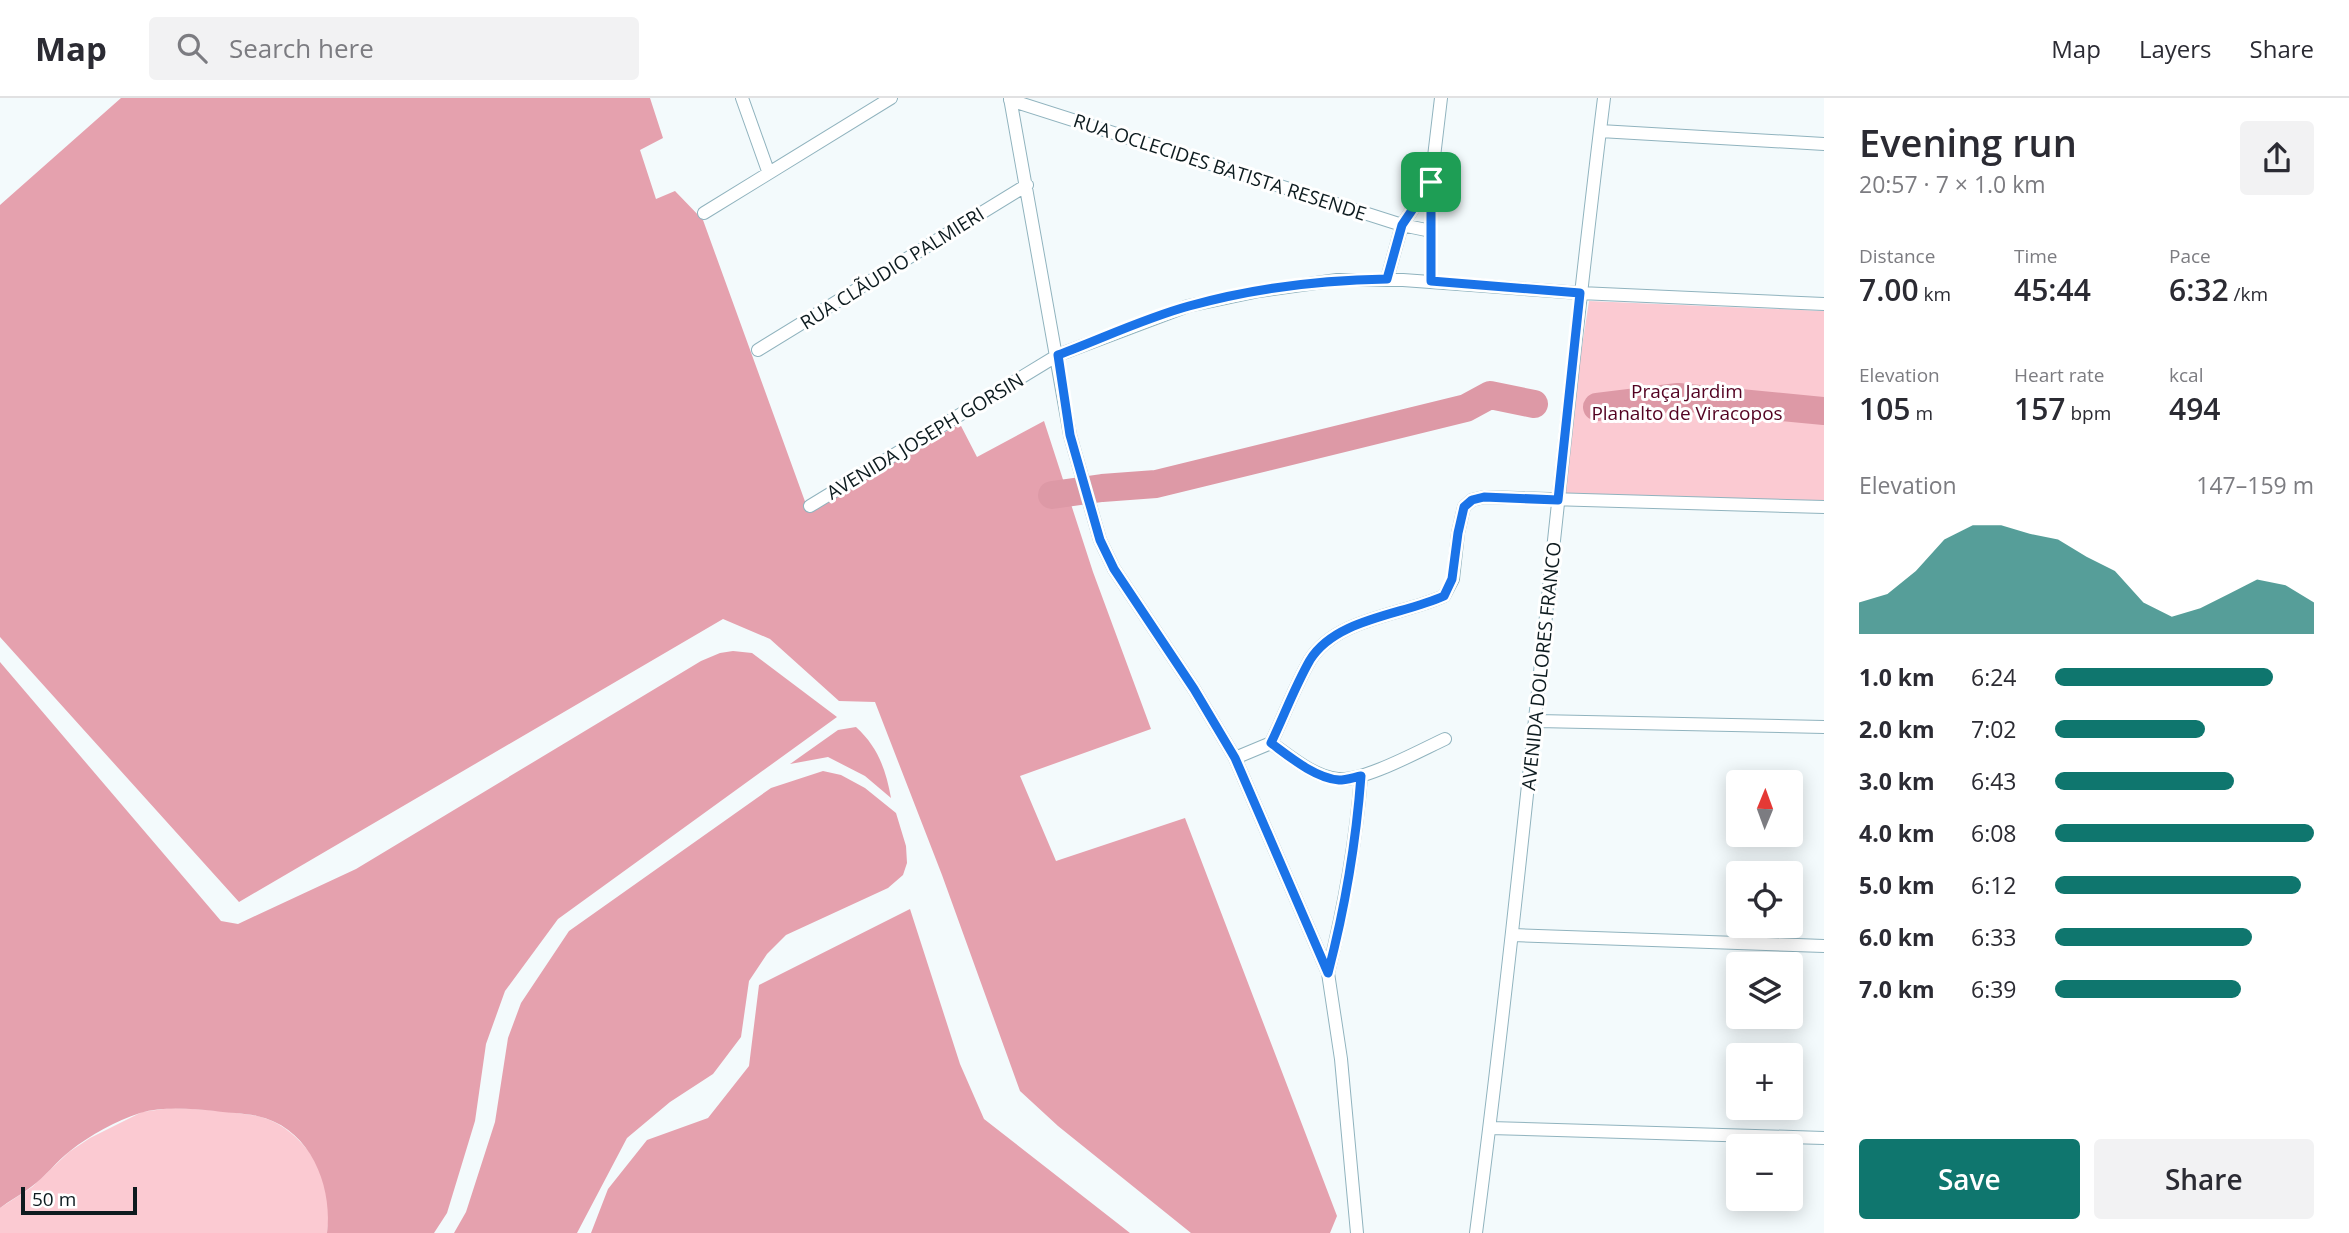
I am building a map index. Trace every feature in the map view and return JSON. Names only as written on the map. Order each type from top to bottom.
[{"type":"street","points":[[742,98],[768,171]]},
{"type":"street","points":[[704,213],[768,171],[891,98]]},
{"type":"street","points":[[1431,281],[1431,182],[1441,98]]},
{"type":"street","name":"AVENIDA DOLORES FRANCO","points":[[1476,1233],[1513,935],[1580,293],[1604,98]]},
{"type":"street","points":[[1010,99],[1058,355],[1070,435],[1100,540],[1114,569],[1194,689],[1235,758],[1328,973],[1341,1059],[1357,1233]]},
{"type":"street","name":"RUA OCLECIDES BATISTA RESENDE","points":[[1010,99],[1402,225],[1431,231]]},
{"type":"street","points":[[1600,131],[1824,144]]},
{"type":"street","points":[[1387,279],[1402,225],[1431,182]]},
{"type":"street","name":"RUA CLÃUDIO PALMIERI","points":[[758,350],[1027,185]]},
{"type":"street","name":"AVENIDA JOSEPH GORSIN","points":[[810,506],[1058,355],[1163,315],[1220,299],[1298,283],[1387,279],[1580,293],[1824,304]]},
{"type":"street","points":[[1235,758],[1271,743],[1311,658],[1329,640],[1353,627],[1444,596],[1452,579],[1464,507],[1472,500],[1484,497],[1824,507]]},
{"type":"street","points":[[1536,721],[1824,727]]},
{"type":"street","points":[[1271,743],[1297,762],[1322,775],[1339,780],[1361,776],[1445,739]]},
{"type":"street","points":[[1328,973],[1342,917],[1356,839],[1361,776]]},
{"type":"street","points":[[1513,935],[1824,946]]},
{"type":"street","points":[[1490,1128],[1824,1138]]},
{"type":"green space","name":"Praça Jardim Planalto de Viracopos","points":[[1589,301],[1824,311],[1824,501],[1564,496],[1576,385]]},
{"type":"green space","points":[[171,1108],[257,1116],[269,1119],[290,1133],[309,1152],[322,1174],[328,1197],[327,1233],[0,1233],[0,1208],[32,1187],[69,1152],[90,1138],[142,1112]]},
{"type":"shaded area","points":[[121,98],[650,98],[663,138],[640,150],[656,199],[675,191],[703,220],[807,507],[960,424],[977,457],[1044,421],[1093,572],[1151,729],[1020,776],[1056,861],[1185,818],[1337,1216],[1330,1233],[1191,1233],[1058,1126],[1020,1091],[942,875],[875,702],[839,701],[770,639],[723,619],[239,902],[0,637],[0,205]]},
{"type":"shaded area","points":[[733,651],[752,653],[837,717],[558,919],[505,991],[486,1044],[475,1121],[447,1213],[434,1233],[327,1233],[326,1196],[321,1178],[304,1145],[291,1132],[275,1122],[257,1116],[187,1109],[158,1109],[140,1113],[104,1129],[70,1151],[36,1183],[0,1208],[0,662],[221,921],[238,924],[356,869],[701,661]]},
{"type":"shaded area","points":[[856,727],[880,760],[891,798],[865,776],[828,757],[790,764],[838,730]]},
{"type":"shaded area","points":[[823,771],[841,775],[865,788],[896,813],[906,846],[907,863],[903,875],[888,888],[786,935],[767,954],[749,981],[741,1037],[713,1074],[670,1102],[627,1138],[577,1233],[454,1233],[466,1212],[495,1122],[508,1038],[521,1003],[569,931],[771,788]]},
{"type":"shaded area","points":[[910,909],[960,1064],[984,1119],[1130,1233],[591,1233],[608,1189],[647,1140],[708,1118],[749,1066],[759,985]]},
{"type":"waterway","points":[[1052,495],[1156,484],[1466,408],[1490,395],[1534,404]]},
{"type":"waterway","points":[[1597,407],[1678,397],[1824,411]]},
{"type":"route","points":[[1431,182],[1431,281],[1580,293],[1563,466],[1558,500],[1484,497],[1472,500],[1464,507],[1452,579],[1444,596],[1353,627],[1329,640],[1311,658],[1271,743],[1297,762],[1322,775],[1339,780],[1361,776],[1356,839],[1342,917],[1328,973],[1291,893],[1235,758],[1194,689],[1114,569],[1100,540],[1070,435],[1058,355],[1188,306],[1298,283],[1387,279],[1402,225],[1431,182]]}]
